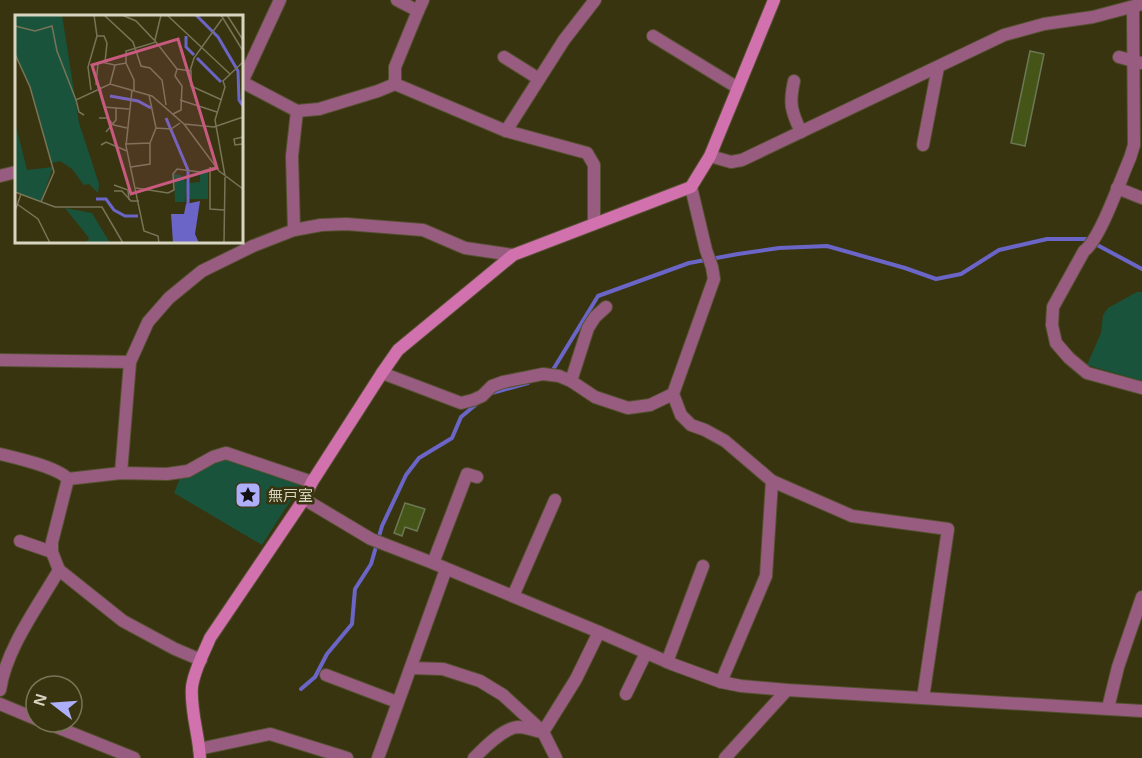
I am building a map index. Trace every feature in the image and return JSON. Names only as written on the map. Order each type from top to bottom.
[{"type":"street","points":[[243,80],[280,0]]},
{"type":"street","points":[[395,84],[395,67],[421,5],[397,0]]},
{"type":"street","points":[[506,131],[564,40],[595,0]]},
{"type":"street","points":[[347,758],[270,734],[200,753],[192,686],[210,638],[304,499],[312,482],[398,350],[513,255],[691,188],[710,156],[774,0]]},
{"type":"street","points":[[710,156],[730,162],[742,160],[1004,35],[1044,24],[1093,17],[1137,5],[1138,63],[1134,145],[1096,236],[1088,249],[1084,251],[1053,307],[1052,325],[1056,343],[1068,358],[1087,373],[1142,388]]},
{"type":"street","points":[[653,36],[738,88]]},
{"type":"street","points":[[504,57],[539,79]]},
{"type":"street","points":[[1119,57],[1138,63]]},
{"type":"street","points":[[923,145],[938,67]]},
{"type":"street","points":[[794,81],[790,100],[801,132]]},
{"type":"street","points":[[243,83],[297,111],[319,109],[395,84],[506,131],[587,153],[594,165],[594,223]]},
{"type":"street","points":[[294,230],[292,156],[297,111]]},
{"type":"street","points":[[0,176],[15,172]]},
{"type":"street","points":[[691,188],[714,279],[673,394],[681,416],[691,425],[726,441],[772,481],[852,516],[948,530],[923,698]]},
{"type":"street","points":[[1117,188],[1142,198]]},
{"type":"street","points":[[121,472],[129,362],[148,322],[169,298],[202,271],[294,230],[321,225],[346,224],[423,230],[465,248],[513,255]]},
{"type":"street","points":[[571,381],[588,328],[594,317],[606,308]]},
{"type":"street","points":[[0,360],[129,362]]},
{"type":"street","points":[[382,373],[461,403],[482,396],[492,386],[503,382],[543,374],[559,376],[596,397],[628,408],[650,405],[673,394]]},
{"type":"street","points":[[0,453],[63,474],[68,479]]},
{"type":"street","points":[[68,479],[121,472],[167,474],[188,471],[213,457],[226,453],[312,482]]},
{"type":"street","points":[[433,563],[467,474],[477,477]]},
{"type":"street","points":[[68,479],[52,542],[52,552],[59,570],[123,621],[201,660]]},
{"type":"street","points":[[721,682],[766,576],[772,481]]},
{"type":"street","points":[[304,499],[377,542],[513,596],[667,662],[721,682],[787,690],[1142,711]]},
{"type":"street","points":[[513,596],[555,500]]},
{"type":"street","points":[[20,541],[52,552]]},
{"type":"street","points":[[667,662],[703,566]]},
{"type":"street","points":[[378,758],[446,569]]},
{"type":"street","points":[[0,690],[2,677],[13,648],[59,570]]},
{"type":"street","points":[[1108,708],[1118,667],[1142,597]]},
{"type":"street","points":[[543,732],[576,679],[599,632]]},
{"type":"street","points":[[0,642],[13,648]]},
{"type":"street","points":[[626,694],[646,653]]},
{"type":"street","points":[[411,668],[443,669],[480,681],[503,695],[543,732],[556,758]]},
{"type":"street","points":[[326,675],[398,702]]},
{"type":"street","points":[[725,758],[787,690]]},
{"type":"street","points":[[0,704],[24,714]]},
{"type":"street","points":[[474,758],[489,743],[507,731],[519,727],[543,732]]},
{"type":"street","points":[[74,734],[134,758]]},
{"type":"green space","points":[[1137,292],[1142,292],[1142,381],[1087,365],[1101,333],[1103,315],[1108,308]]},
{"type":"green space","points":[[225,457],[302,483],[262,545],[174,493],[180,478]]},
{"type":"building","points":[[1030,51],[1044,54],[1025,146],[1011,143]]},
{"type":"building","points":[[405,503],[425,509],[417,531],[405,527],[402,536],[394,533]]},
{"type":"waterway","points":[[551,373],[598,296],[689,263],[738,254],[779,248],[827,246],[936,279],[961,274],[999,250],[1047,239],[1086,239],[1142,269]]},
{"type":"waterway","points":[[492,393],[528,383]]},
{"type":"waterway","points":[[301,689],[315,677],[327,654],[352,624],[355,589],[371,564],[382,526],[406,475],[419,458],[452,438],[461,417],[479,402]]},
{"type":"place","name":"無戸室","points":[[248,495]]}]
